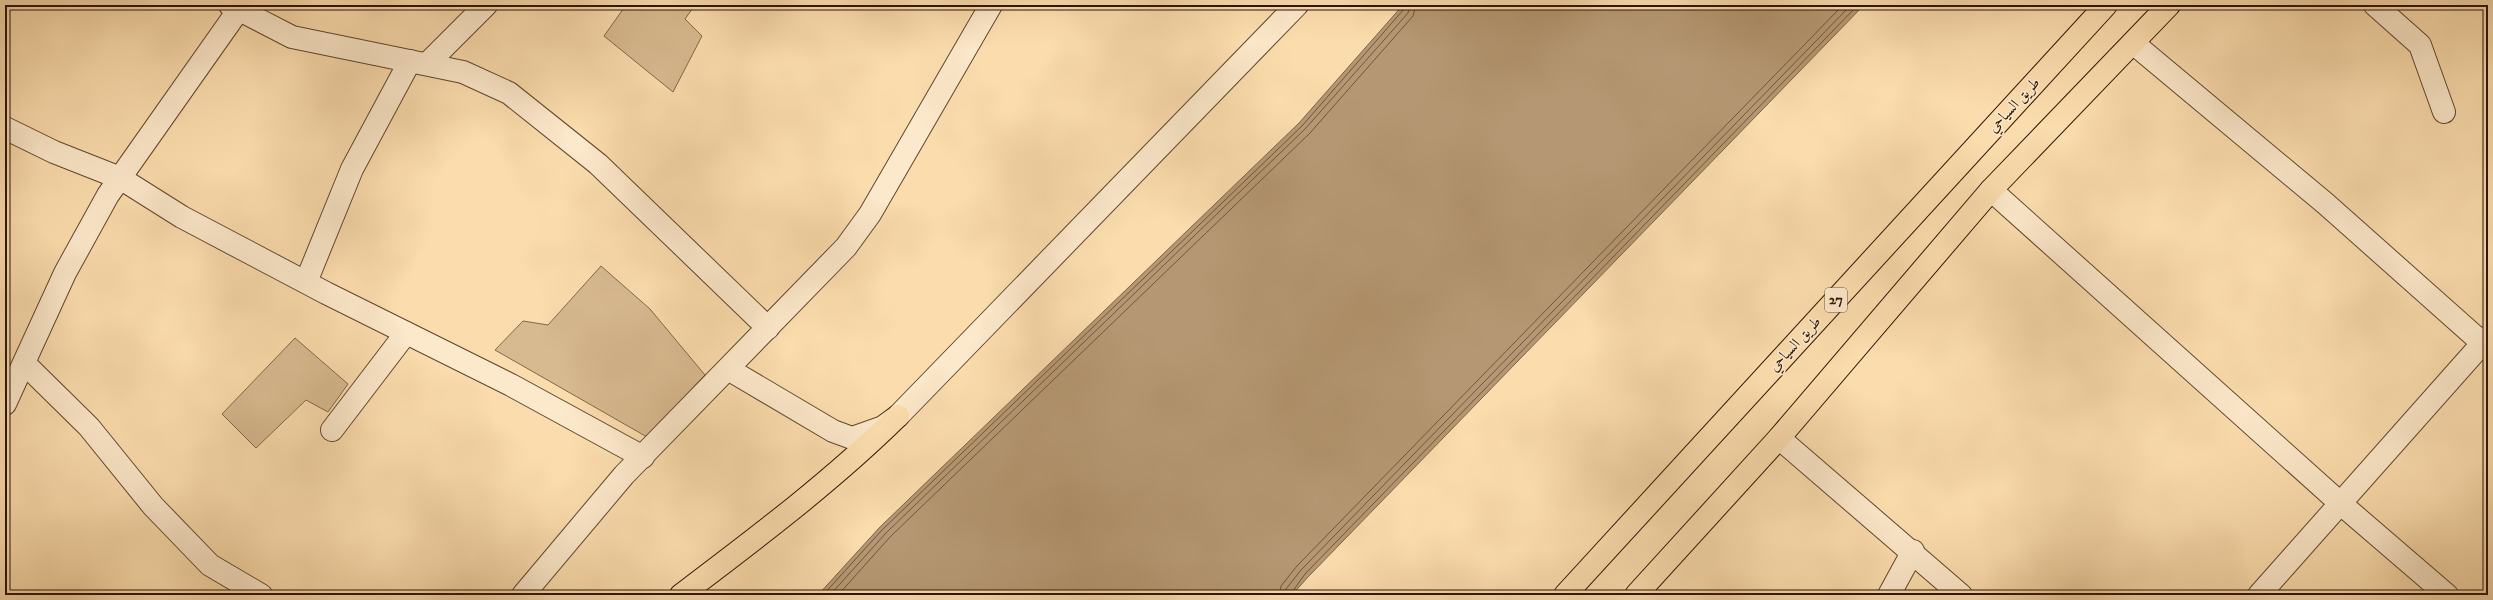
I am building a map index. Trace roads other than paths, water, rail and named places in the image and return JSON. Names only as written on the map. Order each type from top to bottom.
[{"type":"main road","name":"طريق السياحي","points":[[1565,595],[2106,5]]},
{"type":"main road","points":[[1636,595],[1779,438],[1991,190],[2168,5]]},
{"type":"main road","points":[[680,595],[740,551],[864,449],[898,416]]},
{"type":"street","points":[[306,282],[352,169],[419,62],[486,5]]},
{"type":"street","points":[[523,595],[624,475],[846,247],[870,214],[991,5]]},
{"type":"street","points":[[728,369],[833,431],[852,438],[883,426],[898,416],[1297,5]]},
{"type":"street","points":[[2375,5],[2420,45],[2444,112]]},
{"type":"street","points":[[5,404],[25,364],[65,273],[120,178],[236,7],[292,37],[463,72],[509,93],[598,164],[768,328]]},
{"type":"street","points":[[2133,43],[2326,204],[2486,342],[2259,595]]},
{"type":"street","points":[[5,128],[54,152],[120,178],[182,217],[306,282],[511,385],[643,457]]},
{"type":"street","points":[[1991,190],[2340,503],[2447,595]]},
{"type":"street","points":[[332,430],[406,333]]},
{"type":"street","points":[[25,364],[89,427],[153,506],[210,565],[261,595]]},
{"type":"street","points":[[1779,438],[1912,551],[1961,595]]},
{"type":"street","points":[[1889,595],[1912,551]]},
{"type":"water","points":[[1403,5],[1864,5],[1292,595],[818,595],[880,527],[1299,123]]}]
